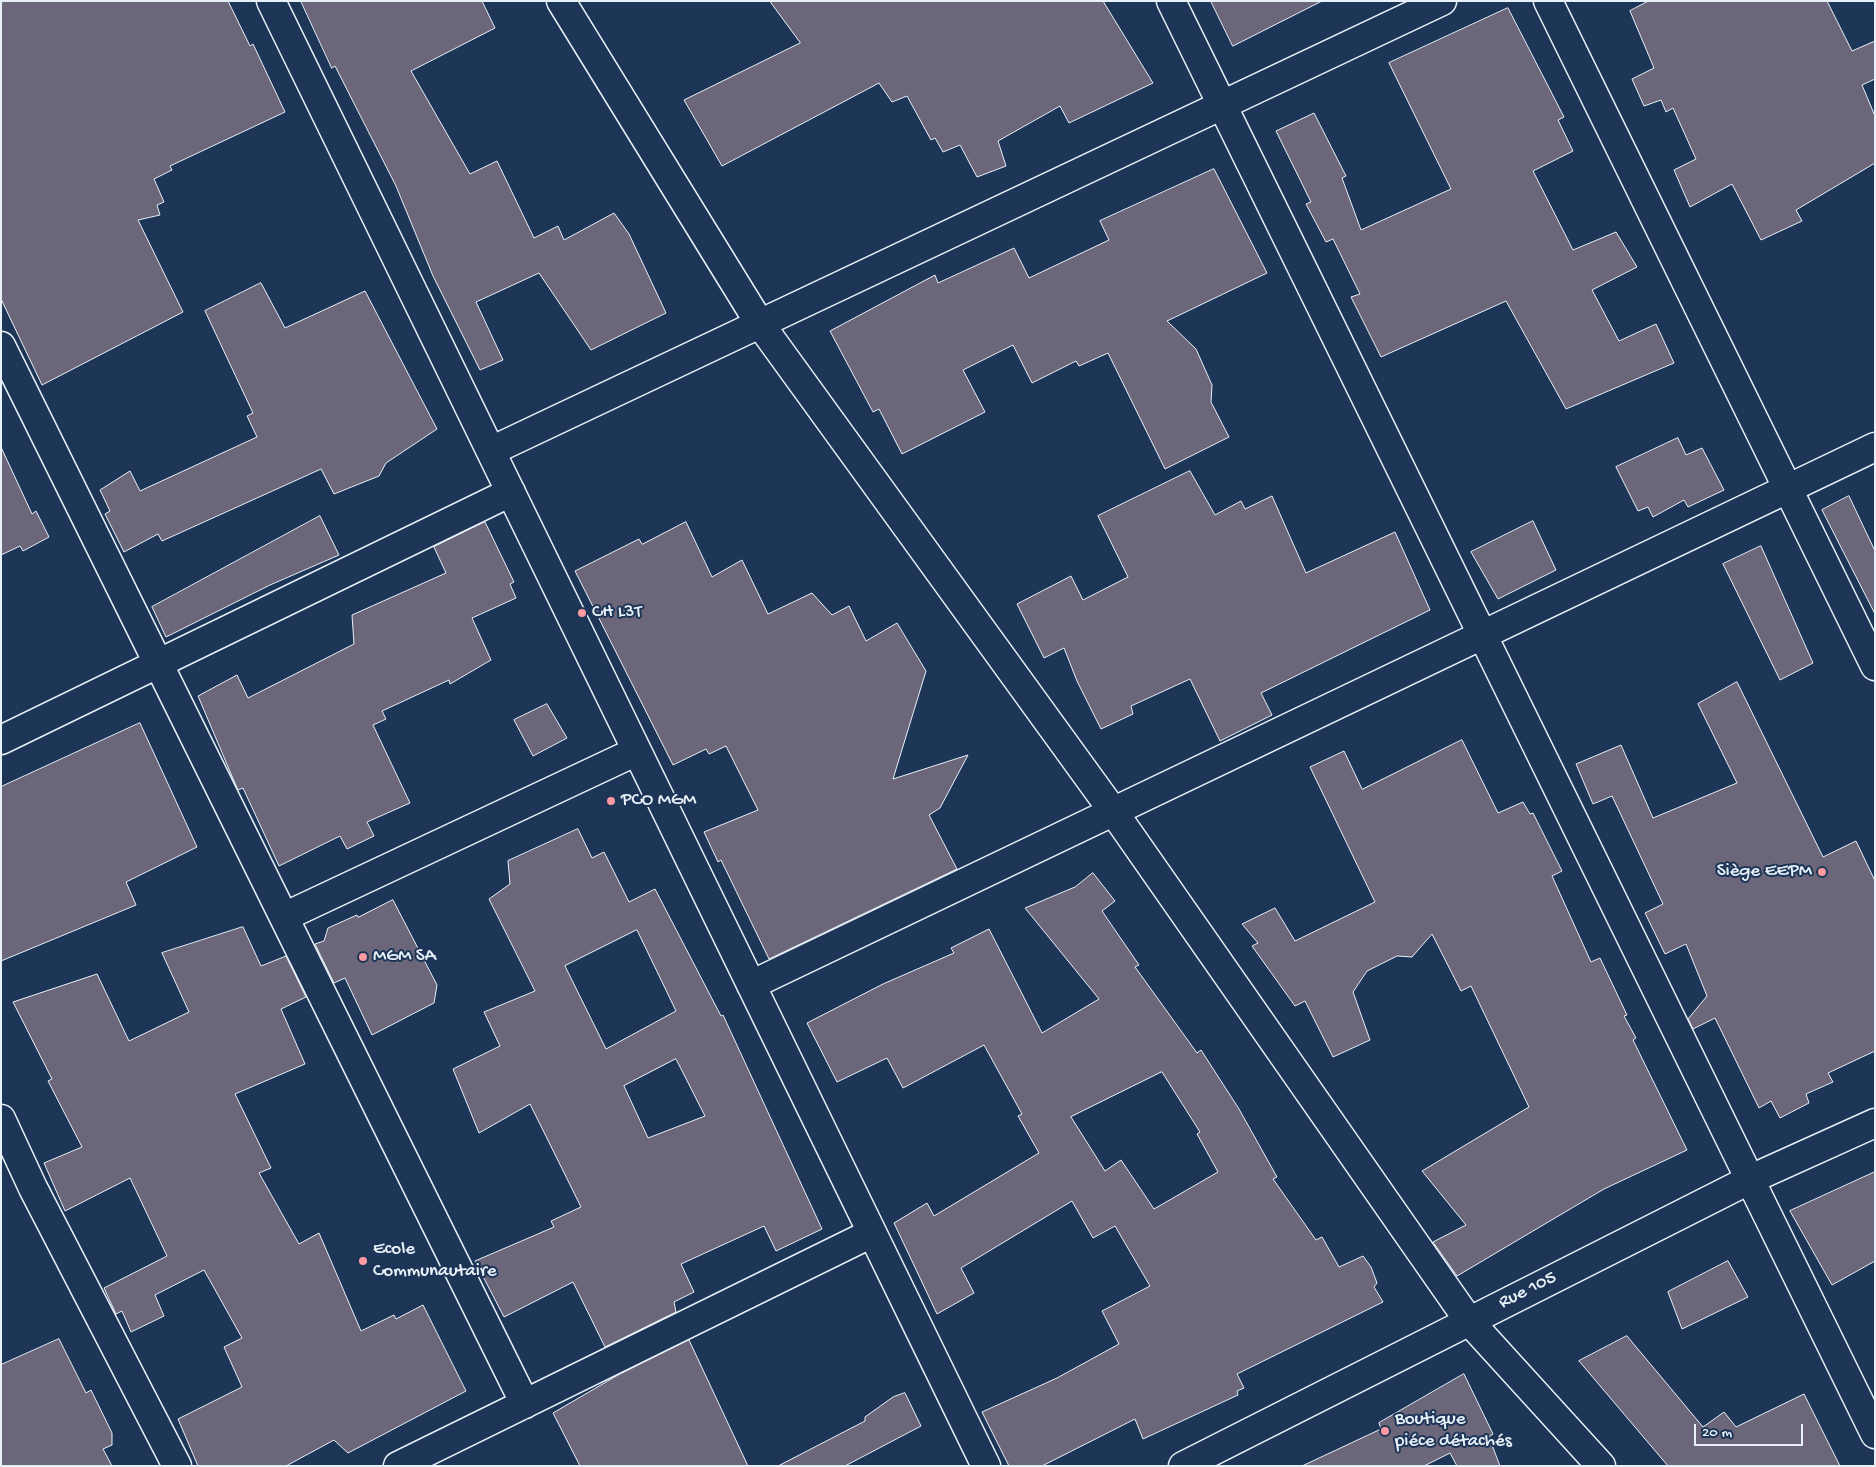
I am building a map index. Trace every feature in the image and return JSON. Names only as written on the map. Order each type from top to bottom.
[{"type":"street","points":[[271,1],[986,1466]]},
{"type":"street","points":[[561,1],[760,324],[1113,811],[1469,1321],[1602,1466]]},
{"type":"street","points":[[1171,1],[1875,1434]]},
{"type":"street","points":[[491,451],[1442,1]]},
{"type":"street","points":[[1548,1],[1875,666]]},
{"type":"street","points":[[1,346],[525,1404]]},
{"type":"street","points":[[751,985],[1875,446]]},
{"type":"street","points":[[1,740],[511,492]]},
{"type":"street","points":[[284,917],[637,751]]},
{"type":"street","points":[[1,1119],[33,1188],[177,1466]]},
{"type":"street","name":"Rue 105","points":[[1183,1466],[1750,1179],[1875,1123]]},
{"type":"street","points":[[398,1466],[872,1233]]},
{"type":"building","points":[[1,1],[228,1],[250,46],[253,44],[285,112],[170,166],[172,170],[154,179],[164,202],[157,205],[160,215],[138,220],[183,312],[42,385],[1,299]]},
{"type":"building","points":[[301,1],[482,1],[495,28],[411,71],[470,174],[497,161],[534,238],[558,226],[564,240],[614,213],[629,234],[666,313],[591,350],[539,273],[476,302],[503,360],[480,370],[433,276],[396,186],[335,66],[332,68]]},
{"type":"building","points":[[770,1],[1103,1],[1153,83],[1069,123],[1060,106],[998,141],[1006,166],[977,177],[960,145],[943,152],[935,138],[931,140],[907,96],[892,102],[879,83],[722,166],[684,100],[800,43]]},
{"type":"building","points":[[1211,1],[1322,1],[1233,46]]},
{"type":"building","points":[[1649,1],[1827,1],[1852,51],[1875,41],[1875,79],[1862,85],[1875,116],[1875,163],[1796,210],[1802,221],[1761,240],[1732,184],[1690,207],[1674,170],[1696,159],[1673,108],[1666,112],[1661,100],[1644,106],[1632,79],[1654,68],[1630,11]]},
{"type":"building","points":[[1508,8],[1564,117],[1558,120],[1573,151],[1533,171],[1573,250],[1616,232],[1637,267],[1592,290],[1619,341],[1656,324],[1674,363],[1566,409],[1506,301],[1381,357],[1351,297],[1360,294],[1333,239],[1326,242],[1306,204],[1311,202],[1276,131],[1314,113],[1346,176],[1342,178],[1361,230],[1451,189],[1389,63]]},
{"type":"building","points":[[1214,169],[1267,273],[1167,321],[1196,349],[1212,385],[1211,402],[1229,437],[1165,469],[1108,353],[1079,366],[1076,361],[1032,383],[1013,345],[963,370],[985,412],[902,454],[879,409],[873,412],[830,331],[935,275],[938,283],[1014,248],[1029,278],[1109,240],[1100,221]]},
{"type":"building","points":[[261,283],[285,328],[365,291],[437,429],[386,463],[379,476],[334,494],[321,469],[162,541],[158,534],[124,552],[105,514],[110,511],[100,490],[130,471],[140,491],[257,437],[247,416],[253,413],[205,311]]},
{"type":"building","points":[[1678,438],[1686,455],[1702,448],[1724,490],[1688,507],[1684,500],[1653,517],[1648,507],[1638,511],[1616,467]]},
{"type":"building","points":[[1,447],[32,514],[36,511],[49,537],[23,551],[20,546],[1,555]]},
{"type":"building","points":[[1190,471],[1215,515],[1241,501],[1245,509],[1272,496],[1306,573],[1395,532],[1430,610],[1261,693],[1272,715],[1220,741],[1190,679],[1131,706],[1133,714],[1101,729],[1077,681],[1064,648],[1044,658],[1017,604],[1071,576],[1083,600],[1128,577],[1098,516]]},
{"type":"building","points":[[1849,496],[1875,551],[1875,614],[1822,510]]},
{"type":"building","points":[[320,516],[339,555],[270,585],[166,637],[152,607]]},
{"type":"building","points":[[1533,521],[1556,570],[1498,599],[1471,552]]},
{"type":"building","points":[[485,522],[514,582],[510,584],[516,598],[472,618],[491,660],[450,684],[449,680],[382,711],[386,719],[373,725],[410,803],[367,822],[374,836],[347,849],[340,836],[279,866],[243,788],[238,790],[237,788],[198,696],[237,675],[248,698],[354,644],[352,615],[446,573],[434,547]]},
{"type":"building","points":[[686,522],[712,577],[742,560],[768,614],[812,593],[832,615],[849,606],[866,641],[897,623],[926,671],[893,779],[968,755],[940,808],[929,815],[957,869],[769,959],[721,860],[718,862],[704,832],[758,810],[726,746],[709,754],[706,749],[673,765],[575,571],[639,539],[642,544]]},
{"type":"building","points":[[1761,546],[1813,663],[1780,680],[1723,564]]},
{"type":"building","points":[[1737,682],[1823,857],[1856,841],[1875,881],[1875,1051],[1828,1073],[1833,1082],[1806,1094],[1809,1103],[1780,1118],[1771,1101],[1759,1108],[1715,1018],[1693,1029],[1688,1019],[1707,996],[1686,944],[1665,954],[1645,913],[1663,904],[1612,796],[1593,804],[1576,764],[1621,745],[1653,818],[1737,783],[1698,704]]},
{"type":"building","points":[[547,704],[567,738],[533,756],[514,720]]},
{"type":"building","points":[[140,723],[197,847],[126,882],[136,905],[1,961],[1,787]]},
{"type":"building","points":[[1462,740],[1498,813],[1523,802],[1530,814],[1533,813],[1562,871],[1552,876],[1591,962],[1600,958],[1627,1015],[1624,1016],[1636,1038],[1633,1040],[1687,1150],[1604,1189],[1457,1276],[1433,1242],[1466,1225],[1422,1171],[1529,1107],[1471,986],[1461,991],[1432,934],[1412,957],[1397,956],[1367,971],[1353,992],[1370,1040],[1333,1057],[1305,1001],[1295,1006],[1252,946],[1258,943],[1242,924],[1275,908],[1295,941],[1375,902],[1310,767],[1344,751],[1362,789]]},
{"type":"building","points":[[578,829],[592,858],[604,852],[629,902],[655,889],[721,1016],[723,1015],[822,1229],[776,1251],[764,1226],[681,1264],[694,1292],[674,1302],[676,1312],[605,1347],[573,1282],[504,1317],[475,1261],[554,1227],[551,1221],[581,1207],[530,1104],[479,1133],[453,1069],[500,1046],[484,1012],[535,991],[489,899],[510,884],[508,861]],"holes":[[[637,930],[676,1011],[606,1049],[565,966]],[[676,1059],[705,1116],[648,1138],[624,1086]]]},
{"type":"building","points":[[1093,873],[1115,901],[1102,911],[1139,965],[1135,967],[1197,1053],[1201,1050],[1239,1109],[1277,1177],[1273,1179],[1316,1240],[1322,1237],[1339,1267],[1363,1256],[1371,1267],[1377,1283],[1374,1287],[1383,1302],[1237,1374],[1244,1388],[1237,1391],[1238,1395],[1143,1439],[1135,1419],[1042,1466],[1009,1466],[982,1412],[1057,1378],[1119,1344],[1102,1311],[1150,1286],[1115,1226],[1093,1238],[1072,1201],[961,1268],[974,1293],[937,1314],[894,1223],[927,1203],[934,1216],[1039,1153],[1018,1116],[1022,1114],[984,1045],[903,1088],[887,1058],[837,1082],[807,1023],[883,984],[954,953],[951,948],[989,929],[1042,1033],[1099,999],[1025,908],[1075,887]],"holes":[[[1162,1072],[1200,1132],[1197,1134],[1218,1172],[1154,1209],[1121,1160],[1105,1171],[1071,1117]]]},
{"type":"building","points":[[393,900],[437,985],[434,1003],[372,1035],[345,978],[334,983],[315,944],[324,941],[328,928],[357,915],[358,917]]},
{"type":"building","points":[[243,927],[261,966],[286,956],[306,997],[281,1009],[305,1064],[235,1094],[271,1168],[259,1173],[299,1244],[319,1233],[361,1331],[394,1315],[396,1319],[423,1305],[466,1391],[348,1453],[334,1440],[286,1466],[198,1466],[178,1419],[242,1387],[224,1347],[242,1338],[204,1270],[155,1295],[164,1316],[131,1332],[122,1311],[116,1314],[104,1288],[167,1256],[130,1178],[65,1211],[44,1163],[82,1147],[48,1081],[52,1079],[13,1002],[97,974],[129,1041],[189,1012],[162,953]]},
{"type":"building","points":[[1875,1172],[1875,1261],[1832,1285],[1790,1211]]},
{"type":"building","points":[[1728,1261],[1748,1297],[1682,1329],[1668,1292]]},
{"type":"building","points":[[1627,1336],[1703,1427],[1724,1412],[1736,1427],[1804,1394],[1840,1466],[1668,1466],[1579,1361]]},
{"type":"building","points":[[59,1339],[86,1393],[91,1390],[112,1433],[112,1445],[103,1449],[112,1466],[1,1466],[1,1365]]},
{"type":"building","points":[[689,1340],[748,1466],[580,1466],[553,1413],[618,1375]]},
{"type":"building","points":[[1464,1374],[1493,1434],[1489,1437],[1500,1466],[1457,1466],[1450,1453],[1424,1466],[1302,1466],[1381,1429],[1379,1423]]},
{"type":"building","points":[[905,1393],[921,1426],[845,1466],[778,1466],[865,1421],[865,1417],[893,1397]]},
{"type":"place","name":"CH L3T","points":[[582,613]]},
{"type":"place","name":"PCO MGM","points":[[611,801]]},
{"type":"place","name":"Siège EEPM","points":[[1822,872]]},
{"type":"place","name":"MGM SA","points":[[363,957]]},
{"type":"place","name":"Ecole Communautaire","points":[[363,1261]]},
{"type":"place","name":"Boutique piéce détachés","points":[[1385,1431]]}]
